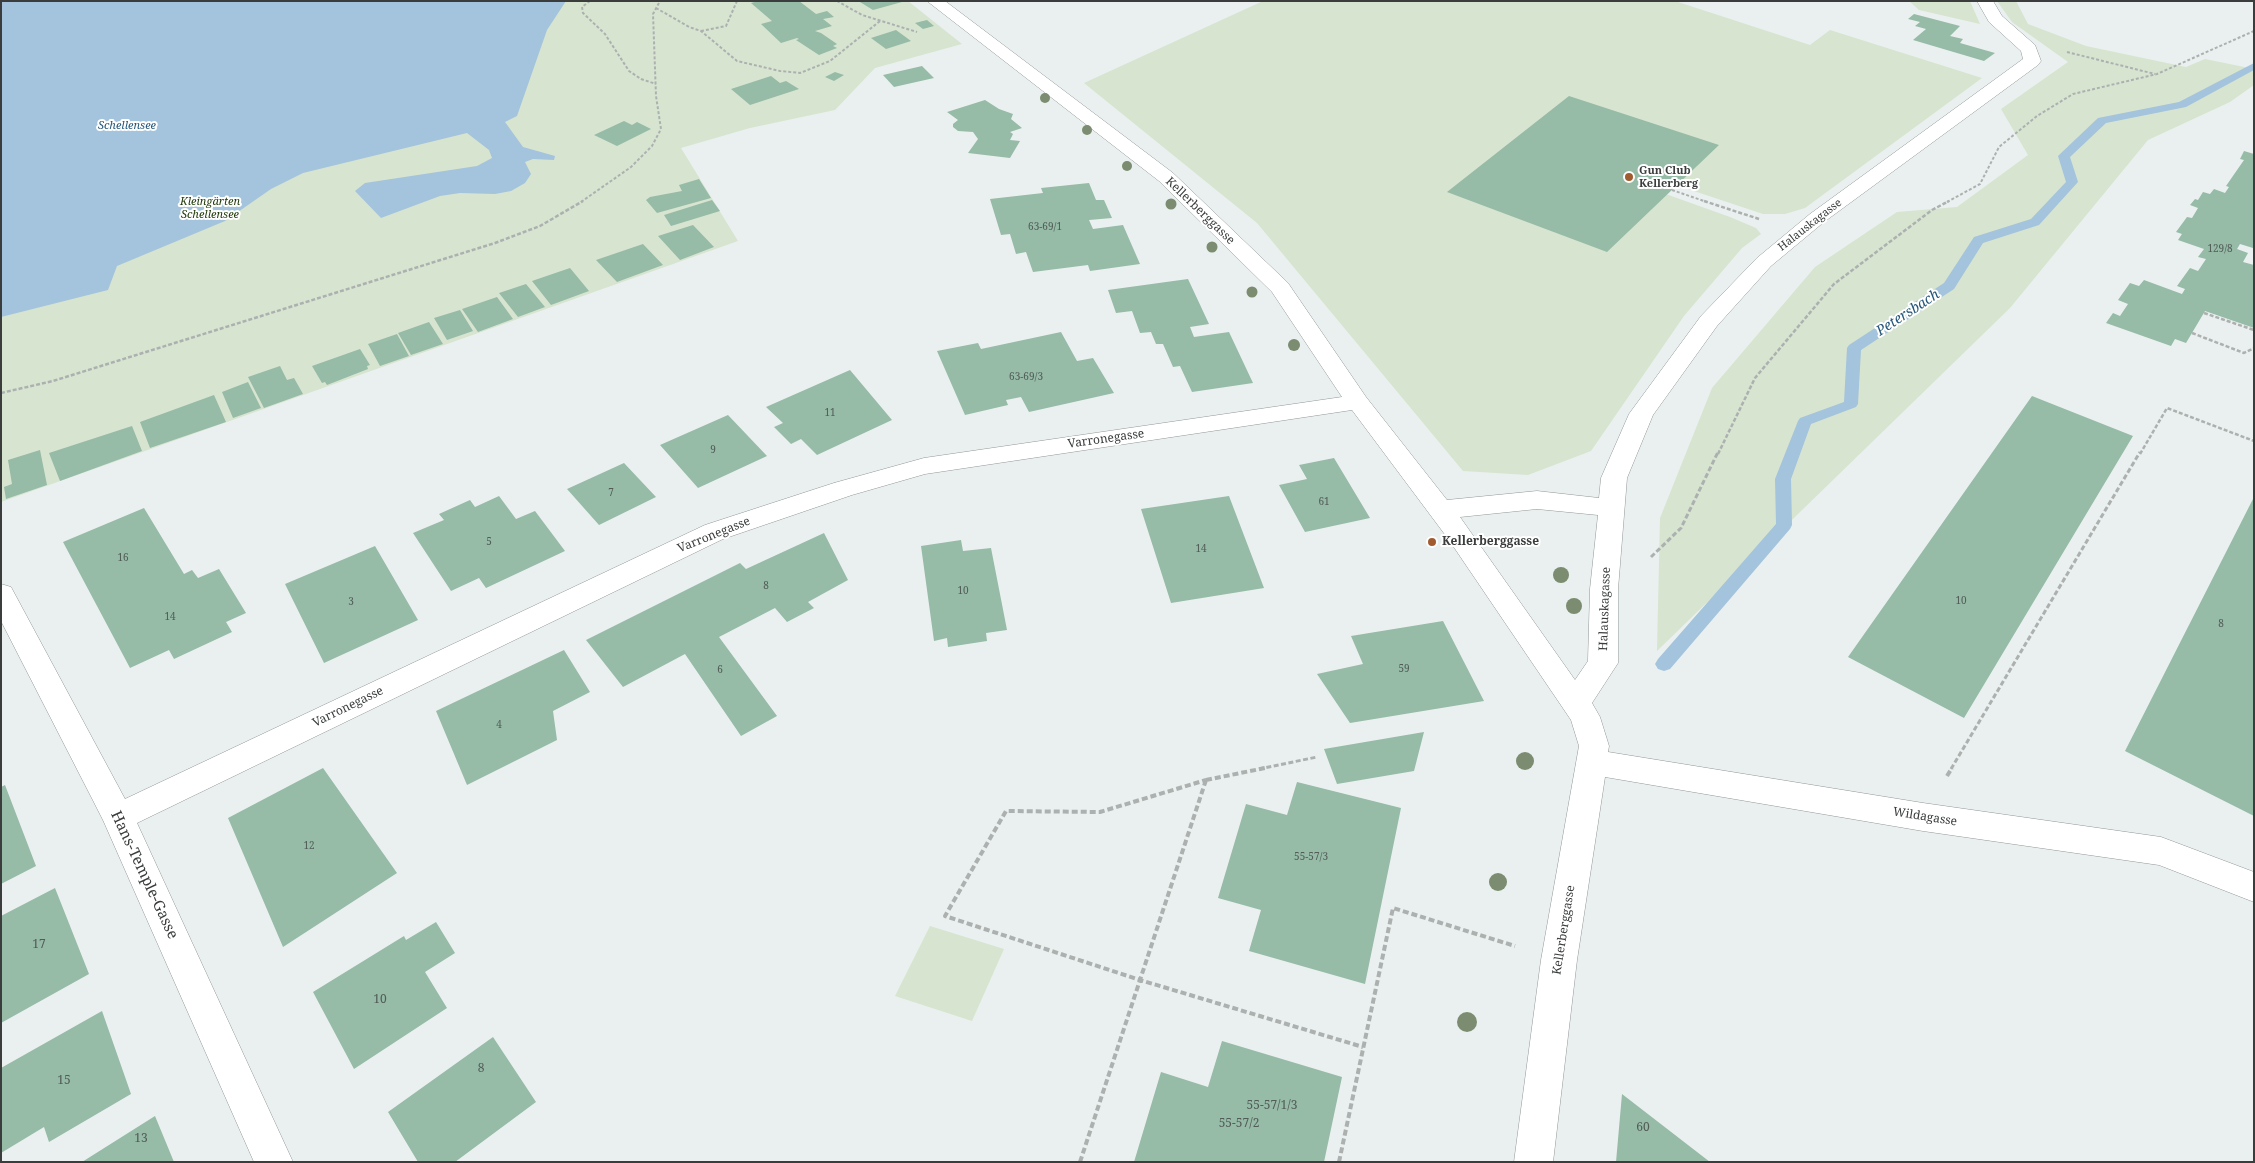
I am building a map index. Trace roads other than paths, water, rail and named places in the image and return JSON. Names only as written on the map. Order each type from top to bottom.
[{"type":"street","name":"Kellerberggasse","points":[[935,1],[1173,184],[1280,288],[1358,402],[1440,510],[1585,717],[1594,746],[1558,960],[1533,1162]]},
{"type":"street","name":"Halauskagasse","points":[[1576,702],[1603,663],[1604,589],[1614,478],[1642,414],[1709,321],[1758,268],[1817,218],[2032,61],[2029,49],[1995,19],[1984,1]]},
{"type":"street","name":"Varronegasse","points":[[118,816],[714,532],[843,489],[924,466],[1358,402]]},
{"type":"street","points":[[1440,510],[1537,500],[1610,508]]},
{"type":"street","name":"Hans-Temple-Gasse","points":[[1,594],[118,816],[274,1162]]},
{"type":"street","name":"Wildagasse","points":[[1592,761],[1626,769],[1923,818],[2161,851],[2254,887]]},
{"type":"water","name":"Schellensee","points":[[1,1],[566,1],[547,30],[517,116],[505,122],[523,147],[555,156],[554,160],[533,159],[525,162],[531,174],[525,183],[511,191],[495,194],[460,193],[440,196],[381,218],[355,191],[365,183],[477,166],[492,158],[489,150],[467,133],[303,173],[271,189],[225,221],[117,266],[108,290],[1,317]]},
{"type":"waterway","name":"Petersbach","points":[[1664,664],[1784,525],[1783,479],[1805,421],[1851,404],[1854,348],[1949,286],[1978,240],[2035,222],[2072,182],[2064,156],[2102,120],[2182,105],[2254,66]]},
{"type":"place","name":"Gun Club Kellerberg","points":[[1629,177]]},
{"type":"place","name":"Kellerberggasse","points":[[1432,542]]},
{"type":"park label","name":"Kleingärten Schellensee","points":[[210,208]]}]
